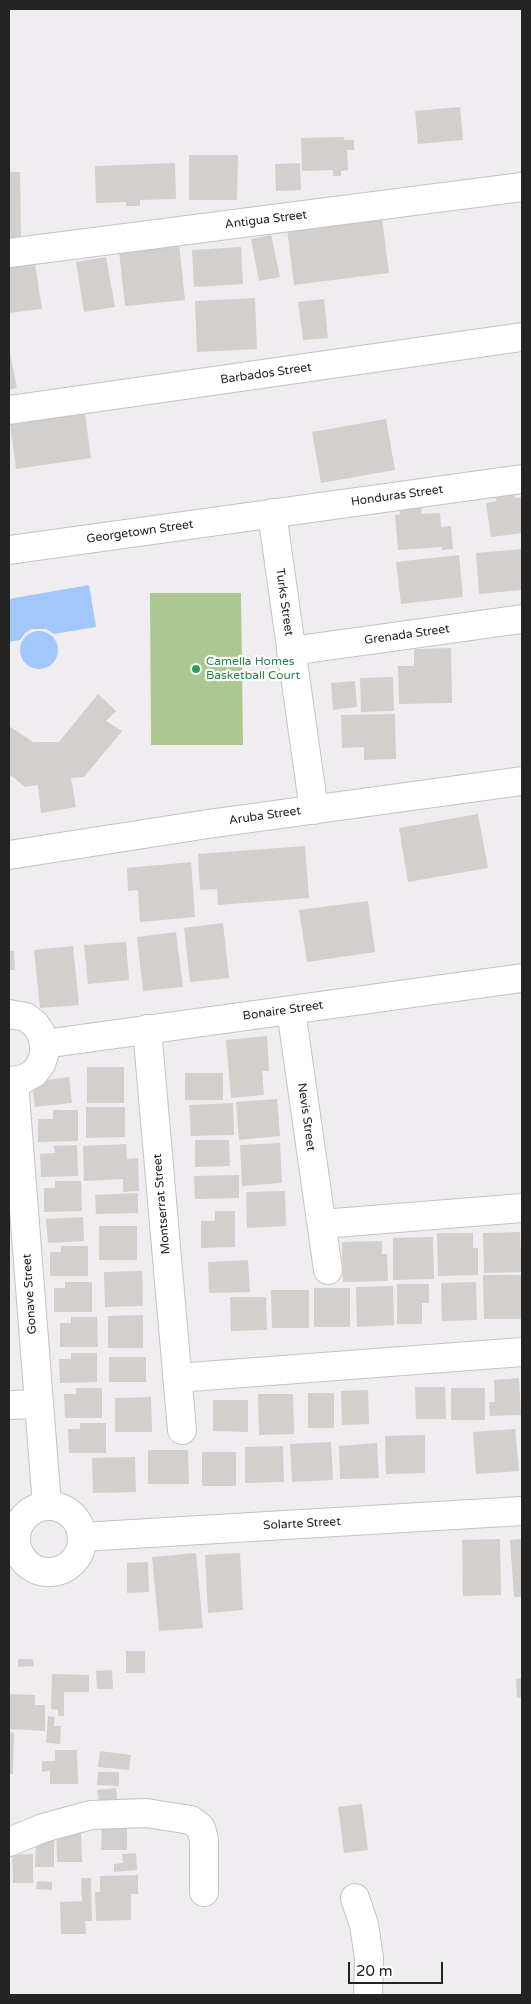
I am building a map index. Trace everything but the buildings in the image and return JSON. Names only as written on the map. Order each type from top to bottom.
[{"type":"street","name":"Antigua Street","points":[[9,253],[522,186]]},
{"type":"street","name":"Barbados Street","points":[[9,410],[522,338]]},
{"type":"street","name":"Honduras Street","points":[[272,513],[522,478]]},
{"type":"street","name":"Georgetown Street","points":[[9,550],[272,513]]},
{"type":"street","name":"Turks Street","points":[[272,513],[314,810]]},
{"type":"street","name":"Grenada Street","points":[[291,651],[522,619]]},
{"type":"street","name":"Aruba Street","points":[[9,855],[522,781]]},
{"type":"street","name":"Bonaire Street","points":[[44,1044],[522,978]]},
{"type":"street","name":"Nevis Street","points":[[291,1010],[328,1270]]},
{"type":"street","points":[[9,1014],[26,1018],[35,1024],[41,1033],[44,1044],[44,1054],[34,1073],[24,1079],[11,1082]]},
{"type":"street","name":"Montserrat Street","points":[[147,1030],[182,1430]]},
{"type":"street","name":"Gonave Street","points":[[11,1082],[47,1506]]},
{"type":"street","points":[[322,1224],[522,1208]]},
{"type":"street","points":[[177,1378],[522,1352]]},
{"type":"street","points":[[9,1405],[39,1404]]},
{"type":"street","points":[[47,1506],[54,1506],[65,1510],[74,1516],[80,1526],[82,1537],[77,1559],[68,1567],[58,1571],[47,1573],[36,1570],[26,1564],[13,1550],[15,1536],[21,1520],[34,1509],[47,1506]]},
{"type":"street","name":"Solarte Street","points":[[82,1537],[522,1511]]},
{"type":"street","points":[[9,1842],[43,1828],[91,1815],[146,1812],[190,1820],[201,1828],[204,1840],[204,1892]]},
{"type":"street","points":[[355,1898],[364,1925],[369,1958],[368,1995]]},
{"type":"green space","name":"Camella Homes Basketball Court","points":[[150,593],[241,593],[243,745],[151,745]]},
{"type":"water","points":[[89,585],[96,627],[54,634],[46,629],[32,629],[25,633],[20,640],[9,642],[9,599]]},
{"type":"water","points":[[39,631],[53,636],[58,650],[53,664],[39,669],[25,664],[20,650],[25,636]]},
{"type":"place","name":"Camella Homes Basketball Court","points":[[196,669]]}]
